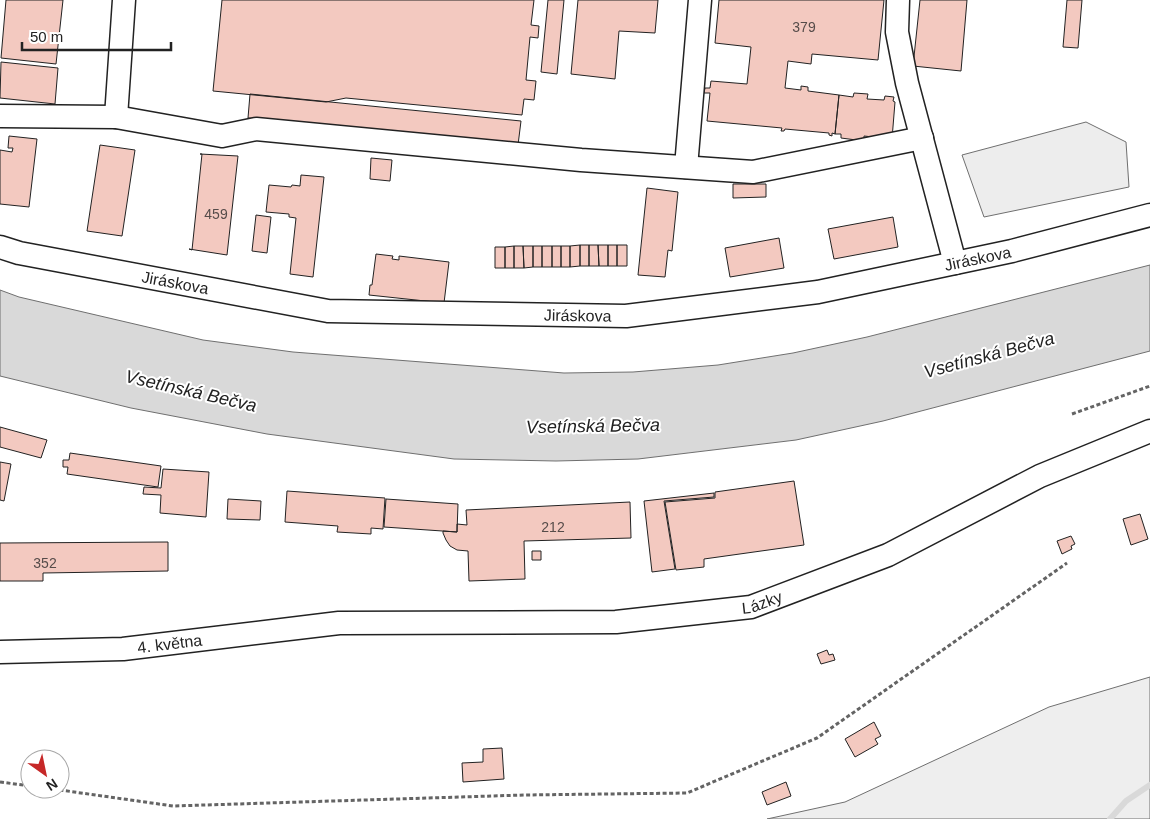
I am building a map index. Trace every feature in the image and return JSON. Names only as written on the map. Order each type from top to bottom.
[{"type":"street","points":[[116,117],[124,0]]},
{"type":"street","points":[[686,167],[700,0]]},
{"type":"street","points":[[898,0],[897,32],[907,83],[955,263]]},
{"type":"street","points":[[0,116],[116,117],[222,136],[256,129],[571,159],[753,172],[922,138]]},
{"type":"street","name":"Jiráskova","points":[[0,247],[19,253],[328,311],[626,316],[818,292],[1012,250],[1150,215]]},
{"type":"street","name":"Lázky","points":[[339,624],[616,622],[751,607],[888,555],[1040,476],[1150,431]]},
{"type":"street","name":"4. května","points":[[0,652],[123,649],[339,624]]},
{"type":"path","points":[[1072,414],[1150,386]]},
{"type":"path","points":[[70,791],[173,806],[524,795],[688,793],[817,738],[1067,563]]},
{"type":"path","points":[[0,782],[20,785]]},
{"type":"shaded area","points":[[1086,122],[1126,142],[1129,187],[984,217],[962,155]]},
{"type":"shaded area","points":[[1150,677],[1150,819],[767,819],[845,802],[1049,707]]},
{"type":"water","name":"Vsetínská Bečva","points":[[1150,265],[1150,351],[883,421],[796,440],[638,459],[556,461],[454,459],[267,434],[131,408],[0,376],[0,290],[19,297],[203,340],[293,352],[564,373],[633,372],[718,365],[793,353],[867,337]]},
{"type":"building","points":[[6,0],[63,0],[56,64],[1,58]]},
{"type":"building","points":[[222,0],[534,0],[531,25],[539,26],[538,38],[530,37],[526,80],[536,81],[534,100],[524,99],[522,115],[346,98],[326,102],[213,91]]},
{"type":"building","points":[[548,0],[564,0],[557,74],[541,72]]},
{"type":"building","points":[[578,0],[658,0],[655,33],[619,31],[615,79],[571,74]]},
{"type":"building","points":[[719,0],[884,0],[878,60],[812,54],[811,64],[788,61],[785,88],[801,90],[801,86],[808,87],[808,91],[839,95],[835,134],[832,133],[832,136],[829,133],[785,129],[781,131],[782,128],[707,121],[710,93],[704,93],[705,88],[710,88],[711,81],[747,84],[751,47],[715,43]]},
{"type":"building","points":[[920,0],[967,0],[961,71],[913,66]]},
{"type":"building","points":[[1067,0],[1082,0],[1078,48],[1063,47]]},
{"type":"building","points":[[1,62],[58,68],[55,104],[0,98]]},
{"type":"building","points":[[854,93],[868,94],[867,99],[884,100],[885,96],[894,97],[892,139],[864,136],[864,141],[841,138],[841,134],[835,134],[839,95],[853,97]]},
{"type":"building","points":[[250,94],[521,121],[518,145],[248,118]]},
{"type":"building","points":[[9,136],[37,139],[29,207],[0,204],[0,150],[12,152],[13,148],[8,148]]},
{"type":"building","points":[[100,145],[135,150],[122,236],[87,231]]},
{"type":"building","points":[[202,154],[238,156],[227,255],[192,249]]},
{"type":"building","points":[[371,158],[392,160],[390,181],[370,179]]},
{"type":"building","points":[[301,175],[324,177],[313,277],[290,274],[296,218],[289,217],[289,214],[266,212],[269,185],[300,186]]},
{"type":"building","points":[[733,184],[766,184],[766,197],[733,198]]},
{"type":"building","points":[[647,188],[678,192],[672,251],[668,250],[665,277],[638,275]]},
{"type":"building","points":[[256,215],[271,217],[267,253],[252,251]]},
{"type":"building","points":[[893,217],[898,247],[834,259],[828,229]]},
{"type":"building","points":[[779,238],[784,268],[730,277],[725,248]]},
{"type":"building","points":[[580,245],[580,266],[570,267],[570,246]]},
{"type":"building","points":[[580,245],[589,245],[589,266],[580,266]]},
{"type":"building","points":[[589,245],[598,245],[599,266],[589,266]]},
{"type":"building","points":[[598,245],[608,245],[608,266],[599,266]]},
{"type":"building","points":[[608,245],[617,245],[617,266],[608,266]]},
{"type":"building","points":[[617,245],[627,245],[627,266],[617,266]]},
{"type":"building","points":[[514,246],[514,268],[505,268],[505,247]]},
{"type":"building","points":[[514,246],[523,246],[524,268],[514,268]]},
{"type":"building","points":[[523,246],[533,246],[533,267],[524,268]]},
{"type":"building","points":[[533,246],[542,246],[542,267],[533,267]]},
{"type":"building","points":[[542,246],[552,246],[552,267],[542,267]]},
{"type":"building","points":[[552,246],[561,246],[561,267],[552,267]]},
{"type":"building","points":[[561,246],[570,246],[570,267],[561,267]]},
{"type":"building","points":[[495,247],[505,247],[505,268],[495,268]]},
{"type":"building","points":[[376,254],[393,256],[392,259],[399,260],[399,256],[449,262],[444,303],[369,295]]},
{"type":"building","points":[[0,427],[47,440],[41,458],[0,447]]},
{"type":"building","points":[[70,453],[161,466],[158,487],[67,474],[68,467],[63,467],[63,460],[69,460]]},
{"type":"building","points":[[0,462],[11,464],[4,501],[0,500]]},
{"type":"building","points":[[163,469],[209,472],[206,517],[160,513],[161,495],[143,494],[144,487],[161,488]]},
{"type":"building","points":[[794,481],[804,545],[704,559],[704,567],[676,570],[665,502],[715,498],[715,492]]},
{"type":"building","points":[[287,491],[385,498],[383,529],[371,528],[371,534],[337,532],[338,526],[285,522]]},
{"type":"building","points":[[714,493],[714,497],[664,501],[675,569],[652,572],[644,501]]},
{"type":"building","points":[[228,499],[261,501],[260,520],[227,519]]},
{"type":"building","points":[[386,499],[458,504],[457,532],[384,527]]},
{"type":"building","points":[[630,502],[631,538],[524,541],[525,579],[469,581],[468,551],[457,550],[450,546],[443,533],[443,531],[457,532],[457,524],[467,525],[466,510]]},
{"type":"building","points":[[1140,514],[1148,539],[1131,545],[1123,519]]},
{"type":"building","points":[[1071,536],[1075,544],[1071,546],[1072,549],[1062,554],[1057,541]]},
{"type":"building","points":[[168,542],[168,571],[43,573],[43,581],[0,581],[0,543]]},
{"type":"building","points":[[532,551],[541,551],[541,560],[532,560]]},
{"type":"building","points":[[827,650],[829,655],[833,654],[835,660],[821,664],[817,654]]},
{"type":"building","points":[[874,722],[881,736],[875,739],[878,744],[855,757],[845,739]]},
{"type":"building","points":[[502,748],[504,779],[463,782],[462,763],[483,762],[483,749]]},
{"type":"building","points":[[786,782],[791,796],[767,805],[762,792]]},
{"type":"waterway","points":[[1110,819],[1126,801],[1150,785]]}]
